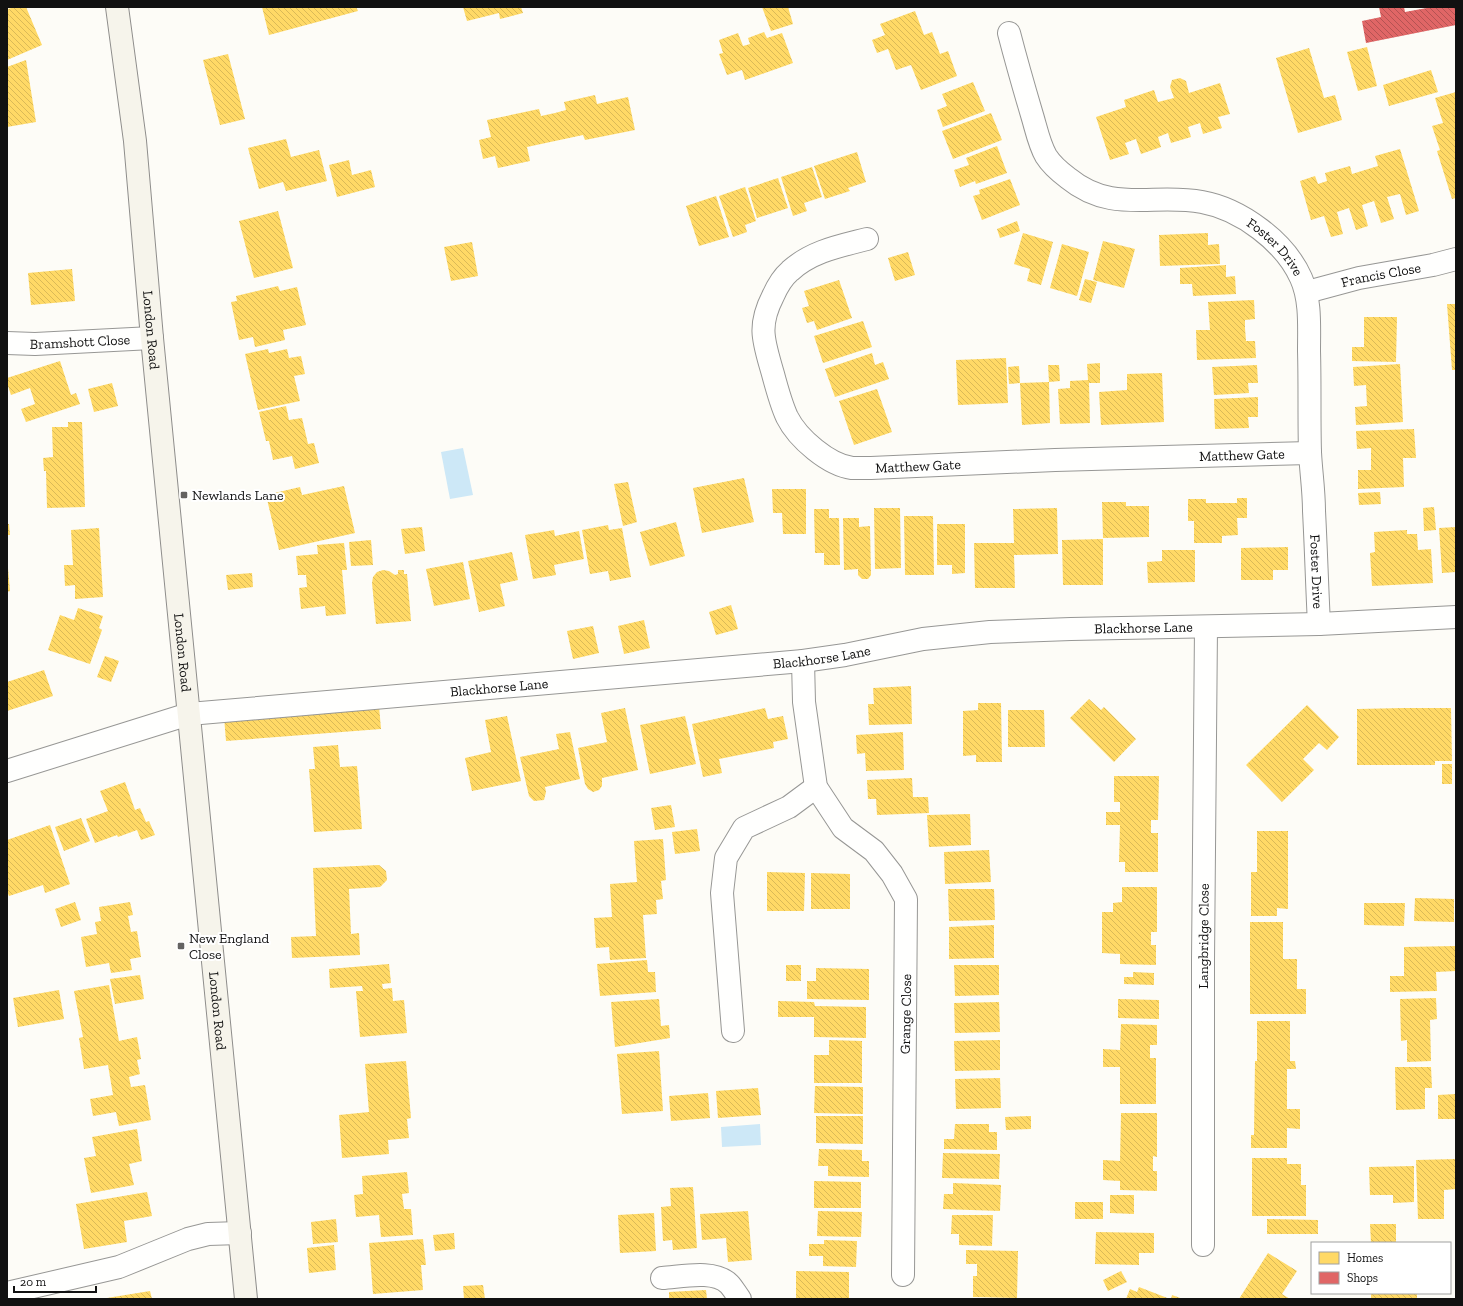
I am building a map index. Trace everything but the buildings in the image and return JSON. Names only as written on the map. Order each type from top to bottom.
[{"type":"main road","name":"London Road","points":[[117,7],[134,141],[188,714],[246,1299]]},
{"type":"street","name":"Foster Drive","points":[[1009,33],[1038,135],[1046,156],[1058,170],[1076,184],[1090,192],[1108,199],[1130,201],[1181,200],[1202,202],[1219,206],[1262,230],[1279,245],[1300,276],[1307,292],[1309,327],[1310,453],[1319,624]]},
{"type":"street","name":"Matthew Gate","points":[[867,239],[818,252],[802,261],[789,272],[774,294],[768,306],[763,323],[764,343],[787,418],[798,433],[811,446],[838,464],[852,468],[871,468],[1055,460],[1310,453]]},
{"type":"street","name":"Francis Close","points":[[1307,292],[1359,278],[1433,265],[1456,259]]},
{"type":"street","name":"Bramshott Close","points":[[7,343],[35,344],[152,338]]},
{"type":"street","name":"Blackhorse Lane","points":[[188,714],[802,661],[845,655],[923,639],[990,632],[1319,624],[1456,617]]},
{"type":"street","name":"Langbridge Close","points":[[1203,1245],[1203,961],[1206,627]]},
{"type":"street","name":"Grange Close","points":[[802,661],[804,702],[816,787],[844,828],[874,851],[892,874],[906,899],[903,1275]]},
{"type":"street","points":[[7,771],[188,714]]},
{"type":"street","points":[[733,1031],[722,893],[726,858],[744,828],[789,807],[816,787]]},
{"type":"street","points":[[7,1293],[119,1267],[188,1239],[208,1234],[240,1233]]},
{"type":"street","points":[[662,1278],[706,1275],[714,1276],[728,1283],[740,1299]]},
{"type":"water","points":[[463,448],[473,495],[450,499],[441,452]]},
{"type":"water","points":[[760,1124],[761,1145],[722,1147],[721,1127]]},
{"type":"place","name":"Newlands Lane","points":[[184,495]]},
{"type":"place","name":"New England Close","points":[[181,946]]}]
